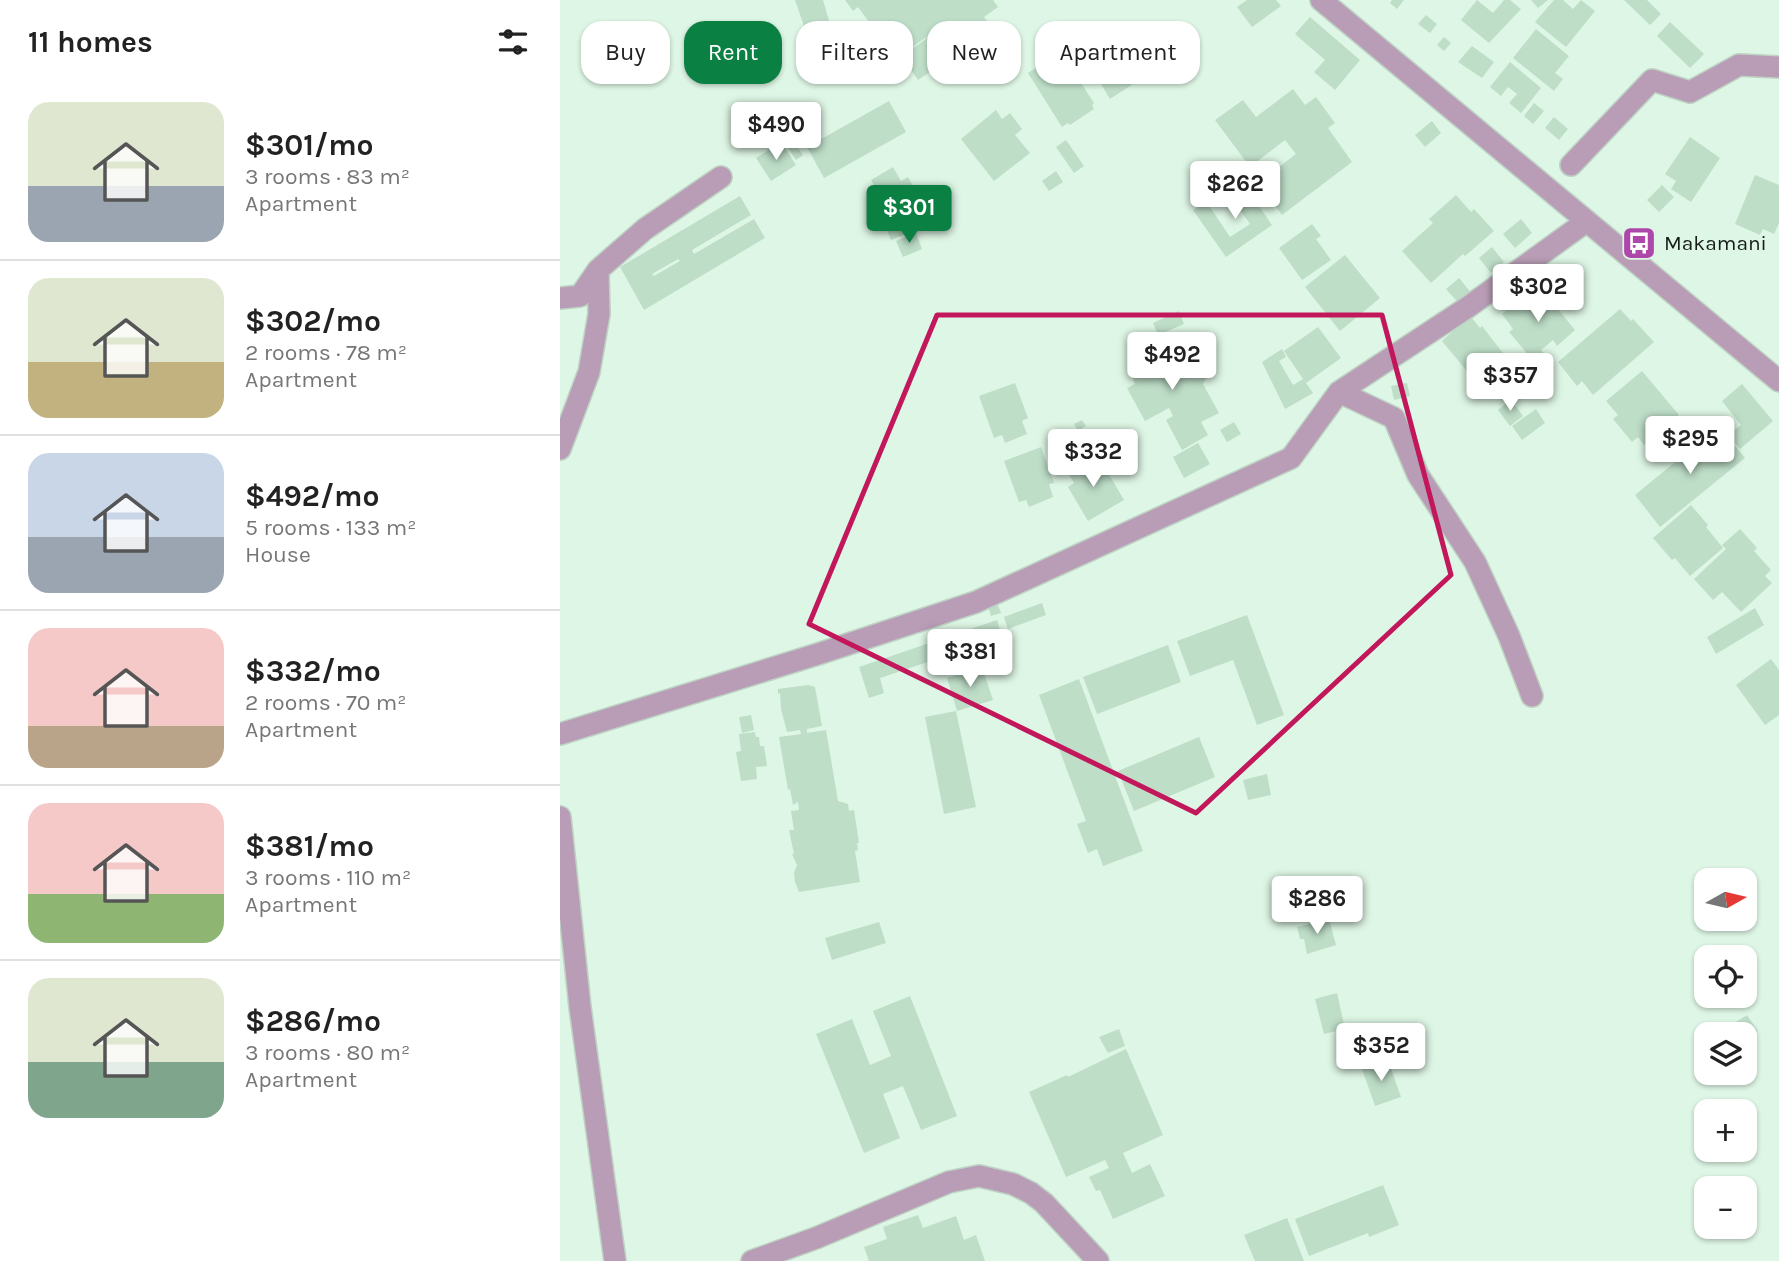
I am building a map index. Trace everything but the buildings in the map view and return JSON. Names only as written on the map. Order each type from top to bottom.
[{"type":"street","points":[[1321,0],[1587,221],[1775,371]]},
{"type":"street","points":[[1571,165],[1652,80],[1690,92],[1739,65],[1779,67]]},
{"type":"street","points":[[560,298],[580,296],[598,270],[646,229],[721,177]]},
{"type":"street","points":[[560,734],[976,602],[1291,458],[1339,392],[1468,307],[1587,221]]},
{"type":"street","points":[[560,449],[589,372],[599,314],[598,270]]},
{"type":"street","points":[[1339,392],[1394,418],[1418,475],[1475,562],[1509,636],[1532,696]]},
{"type":"street","points":[[560,817],[580,1007],[615,1261]]},
{"type":"street","points":[[752,1261],[817,1238],[949,1182],[979,1176],[1013,1184],[1031,1193],[1044,1203],[1098,1261]]},
{"type":"highlighted area","points":[[937,315],[1382,315],[1451,575],[1196,813],[809,624]]},
{"type":"place","name":"Makamani","points":[[1639,243]]}]
